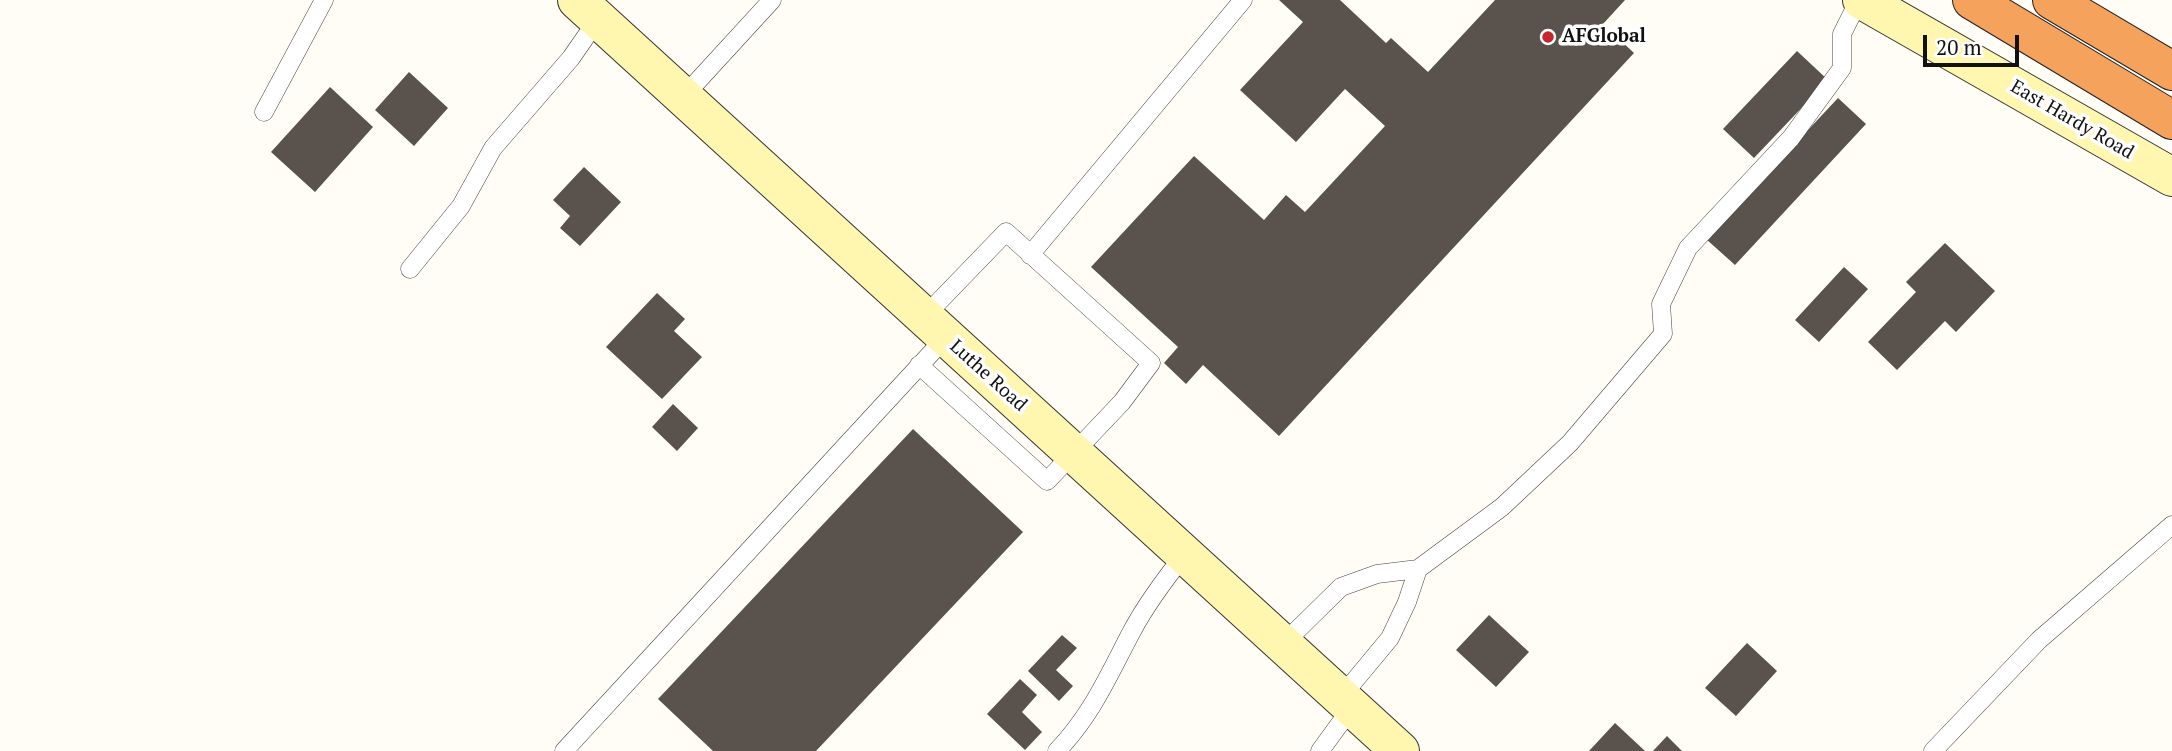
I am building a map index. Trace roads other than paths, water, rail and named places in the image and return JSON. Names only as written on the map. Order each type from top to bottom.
[{"type":"highway","points":[[1972,0],[2172,120]]},
{"type":"highway","points":[[2052,0],[2172,71]]},
{"type":"street","name":"East Hardy Road","points":[[1860,0],[2172,177]]},
{"type":"street","name":"Luthe Road","points":[[587,10],[1400,751]]},
{"type":"lane","points":[[264,112],[324,0]]},
{"type":"lane","points":[[683,97],[772,0]]},
{"type":"lane","points":[[1030,255],[1243,0]]},
{"type":"lane","points":[[1283,644],[1341,587],[1377,574],[1418,569],[1502,507],[1570,443],[1663,334],[1661,304],[1688,248],[1791,138],[1842,68],[1842,34],[1860,0]]},
{"type":"lane","points":[[410,269],[461,206],[493,148],[571,58],[587,10]]},
{"type":"lane","points":[[564,751],[919,365],[935,327],[1006,232],[1151,363],[1122,402],[1047,481],[919,365]]},
{"type":"lane","points":[[1933,751],[2039,640],[2172,526]]},
{"type":"lane","points":[[1057,751],[1076,732],[1111,676],[1132,630],[1159,587],[1185,555]]},
{"type":"lane","points":[[1321,751],[1347,702],[1390,638],[1407,602],[1418,569]]},
{"type":"place","name":"AFGlobal","points":[[1548,37]]}]
